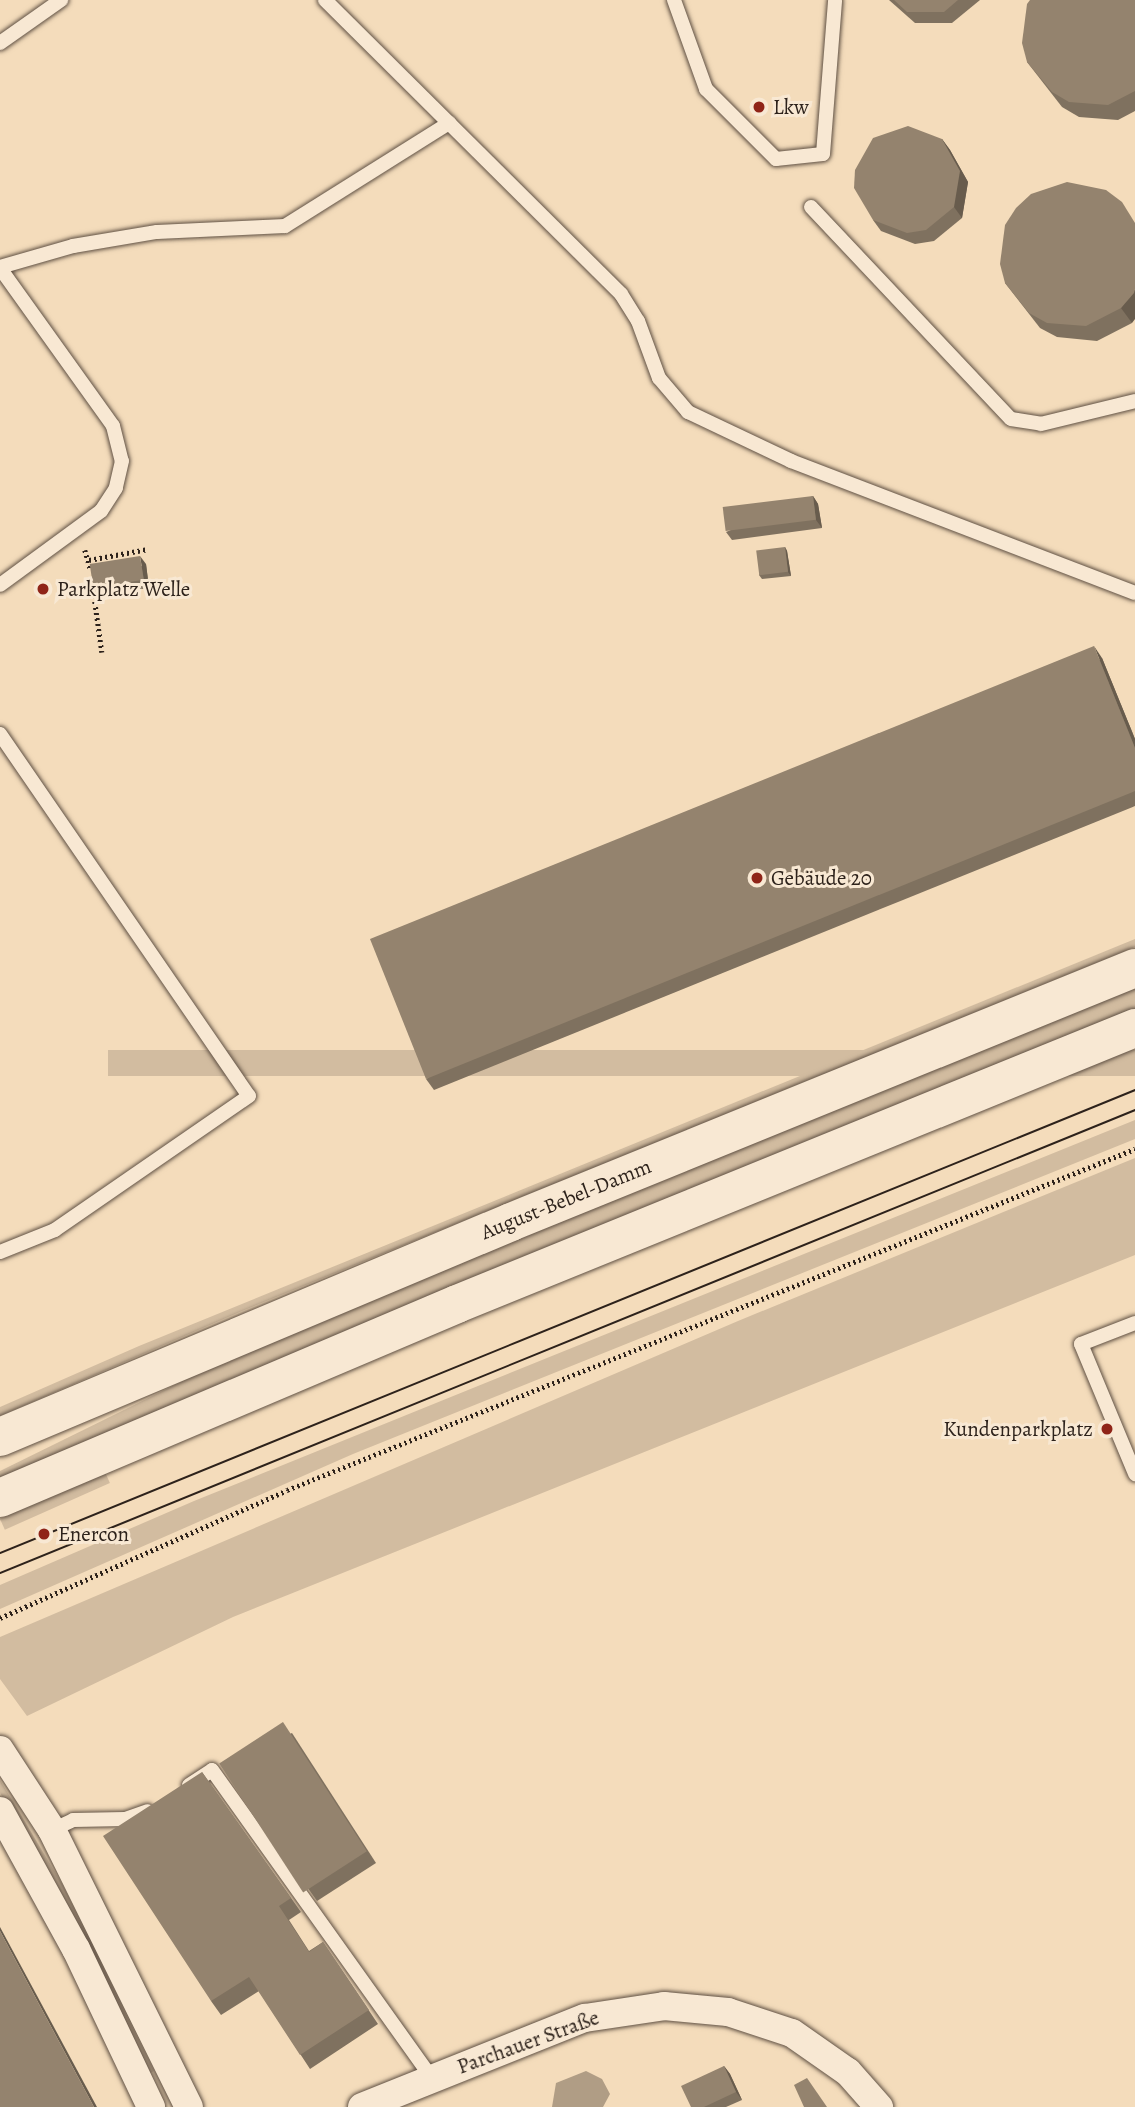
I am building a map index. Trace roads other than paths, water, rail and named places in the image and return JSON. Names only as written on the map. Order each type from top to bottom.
[{"type":"main road","name":"August-Bebel-Damm","points":[[0,1437],[511,1222],[1135,968]]},
{"type":"main road","points":[[0,1498],[444,1309],[1135,1028]]},
{"type":"street","points":[[0,1750],[52,1830],[189,2107]]},
{"type":"street","points":[[0,1811],[76,1949],[150,2107]]},
{"type":"street","name":"Parchauer Straße","points":[[362,2107],[607,2012],[696,2008],[760,2019],[792,2033],[848,2072],[879,2107]]},
{"type":"lane","points":[[0,43],[61,0]]},
{"type":"lane","points":[[325,0],[621,294],[638,321],[659,378],[688,412],[791,461],[1135,593]]},
{"type":"lane","points":[[674,0],[706,89],[776,159],[822,154],[835,0]]},
{"type":"lane","points":[[0,586],[74,534],[112,495],[122,461],[119,440],[0,267],[73,246],[156,232],[285,226],[449,123]]},
{"type":"lane","points":[[811,207],[1011,419],[1041,424],[1135,401]]},
{"type":"lane","points":[[0,734],[249,1096],[55,1230],[0,1252]]},
{"type":"lane","points":[[1135,1323],[1081,1345],[1135,1474]]},
{"type":"lane","points":[[179,1792],[212,1770],[432,2078]]},
{"type":"lane","points":[[52,1830],[73,1820],[125,1819],[158,1806]]},
{"type":"tram line","points":[[0,1553],[1135,1090]]},
{"type":"tram line","points":[[0,1573],[1135,1110]]},
{"type":"place","name":"Lkw","points":[[759,107]]},
{"type":"place","name":"Parkplatz Welle","points":[[43,589]]},
{"type":"place","name":"Gebäude 20","points":[[757,878]]},
{"type":"place","name":"Kundenparkplatz","points":[[1107,1429]]},
{"type":"place","name":"Enercon","points":[[44,1534]]}]
